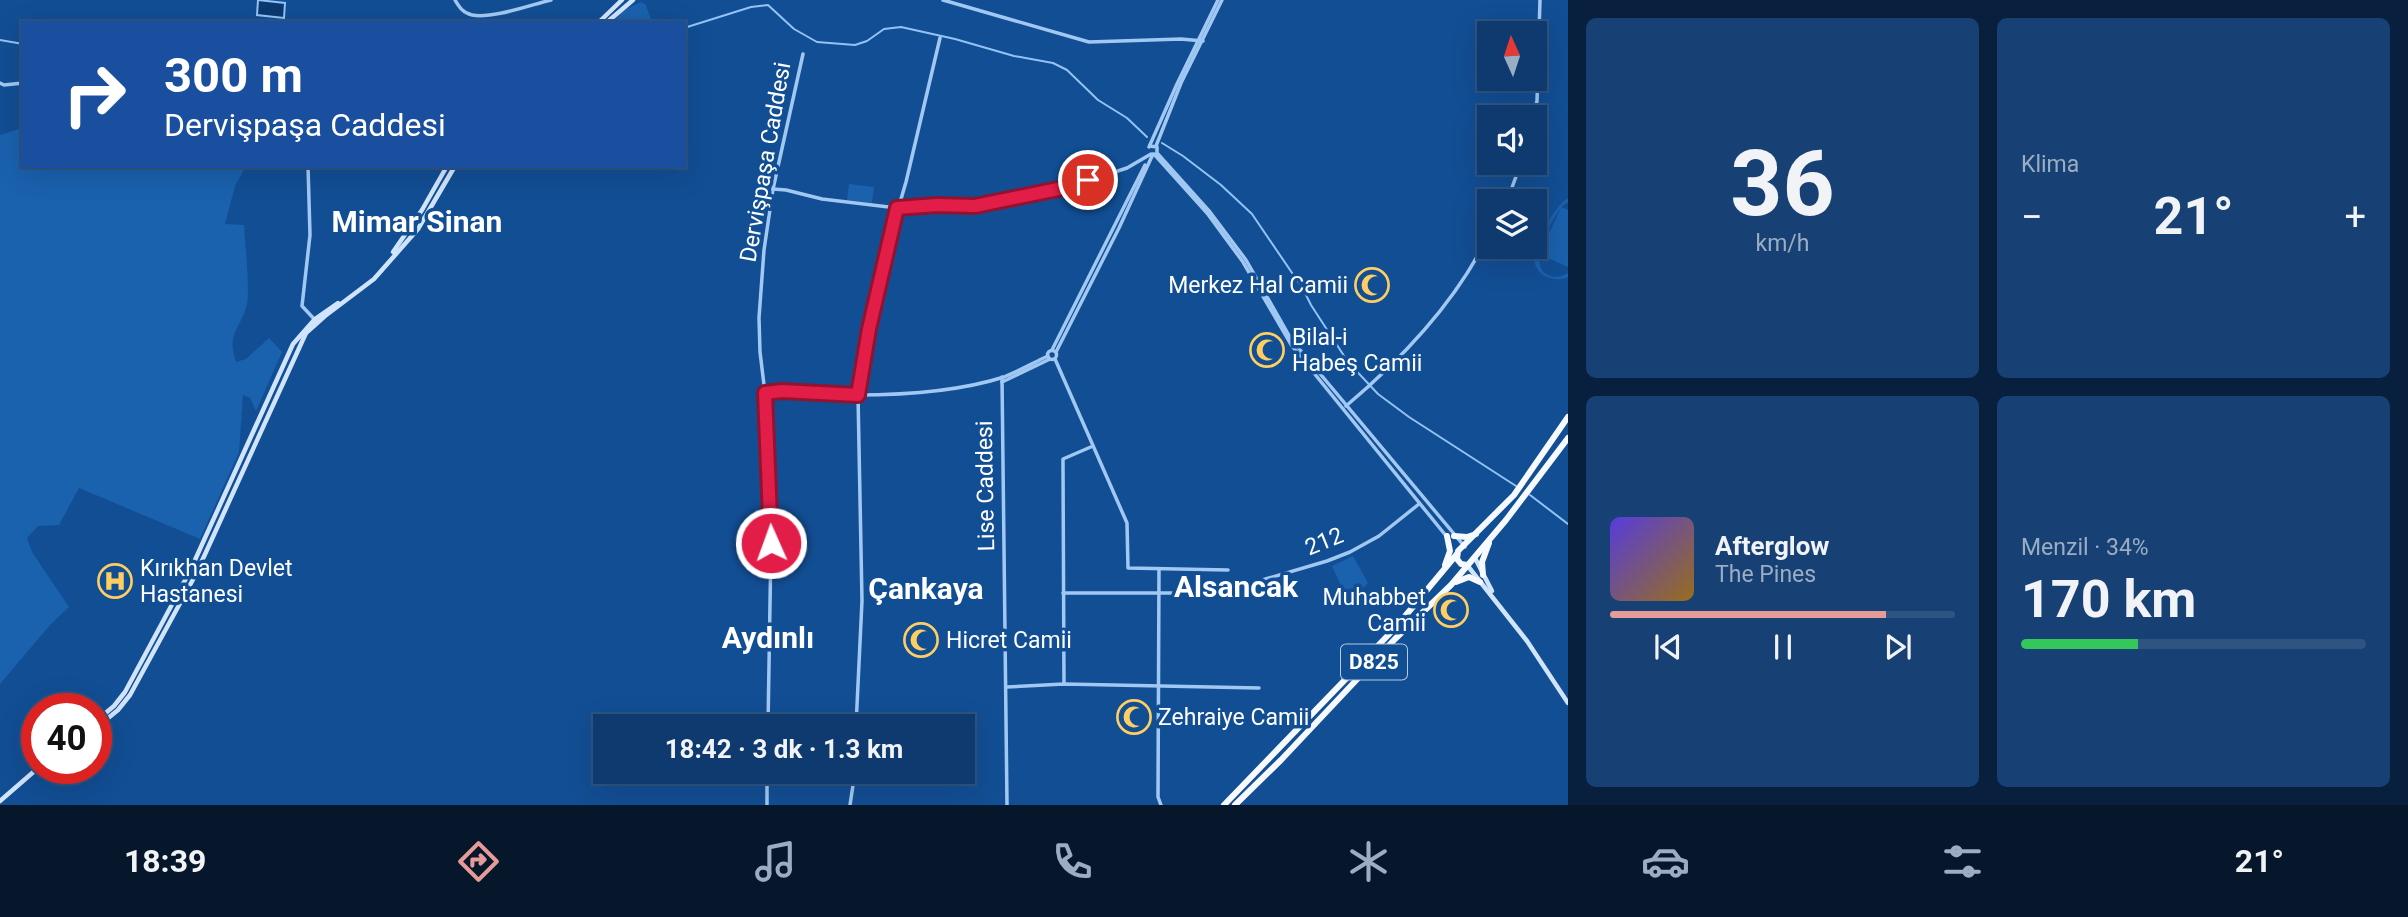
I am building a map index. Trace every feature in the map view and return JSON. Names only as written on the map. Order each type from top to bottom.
[{"type":"highway","name":"D825","points":[[1235,805],[1475,558],[1568,417]]},
{"type":"highway","name":"D825","points":[[1465,547],[1532,485],[1568,438]]},
{"type":"highway","points":[[1440,575],[1450,551],[1450,536],[1467,537],[1478,534]]},
{"type":"highway","points":[[1451,585],[1462,578],[1482,578],[1482,562],[1490,539]]},
{"type":"highway","points":[[1466,565],[1459,562],[1457,554],[1465,547],[1471,549],[1475,558]]},
{"type":"highway","name":"D825","points":[[1224,805],[1333,695],[1396,627],[1457,554]]},
{"type":"main road","points":[[600,21],[624,1],[633,0]]},
{"type":"main road","points":[[609,21],[624,1]]},
{"type":"main road","points":[[415,227],[446,168]]},
{"type":"main road","points":[[112,708],[125,692],[190,571],[306,333],[316,321],[374,279],[415,227],[454,168]]},
{"type":"main road","points":[[112,715],[142,673],[196,574],[255,435]]},
{"type":"main road","points":[[1475,558],[1482,578],[1568,704]]},
{"type":"main road","points":[[1466,565],[1482,578]]},
{"type":"main road","points":[[0,801],[21,783]]},
{"type":"street","points":[[455,0],[461,9],[471,15],[490,14],[551,0]]},
{"type":"street","points":[[943,0],[1089,42],[1201,41]]},
{"type":"street","points":[[765,393],[919,393],[1002,379],[1051,358],[1154,154],[1181,83],[1220,0]]},
{"type":"street","points":[[1536,105],[1540,0]]},
{"type":"street","points":[[857,714],[862,613],[858,395],[869,329],[940,38]]},
{"type":"street","points":[[1149,148],[1177,84],[1201,41]]},
{"type":"street","name":"Dervişpaşa Caddesi","points":[[768,714],[771,543],[765,393],[758,318],[772,189],[803,54]]},
{"type":"street","points":[[0,83],[21,83]]},
{"type":"street","points":[[1149,148],[1156,146]]},
{"type":"street","points":[[1149,148],[1218,227],[1243,262],[1292,346],[1419,504],[1450,536],[1465,547]]},
{"type":"street","points":[[772,189],[822,200],[897,208],[975,206],[1068,187],[1127,168],[1154,154]]},
{"type":"street","points":[[1154,154],[1210,212],[1247,260],[1291,340],[1450,536],[1457,554]]},
{"type":"street","points":[[308,168],[310,235],[302,306],[316,321]]},
{"type":"street","points":[[1346,406],[1377,380],[1456,292],[1477,259]]},
{"type":"street","points":[[1054,351],[1048,352],[1127,523],[1128,568],[1228,570]]},
{"type":"street","name":"Lise Caddesi","points":[[1002,379],[1007,805]]},
{"type":"street","points":[[1064,684],[1063,458],[1093,446]]},
{"type":"street","name":"212","points":[[1063,593],[1218,593],[1350,552],[1379,536],[1419,504]]},
{"type":"street","points":[[1159,569],[1158,793],[1161,805]]},
{"type":"street","points":[[1007,687],[1064,684],[1259,688]]},
{"type":"street","points":[[767,784],[767,805]]},
{"type":"street","points":[[850,805],[853,784]]},
{"type":"shaded area","points":[[258,0],[285,3],[284,18],[257,15]]},
{"type":"shaded area","points":[[641,2],[646,5],[651,21],[614,21],[624,10]]},
{"type":"shaded area","points":[[21,129],[21,168],[245,168],[235,186],[225,224],[244,225],[247,266],[247,304],[234,337],[233,352],[236,362],[246,359],[269,338],[282,352],[256,411],[250,398],[243,395],[239,452],[200,539],[79,488],[59,525],[38,526],[27,538],[32,552],[69,607],[50,625],[0,684],[0,135]]},
{"type":"shaded area","points":[[849,184],[874,187],[872,203],[847,200]]},
{"type":"shaded area","points":[[1568,198],[1568,202],[1561,207],[1568,210],[1568,267],[1547,257],[1547,237],[1561,208],[1547,231],[1547,223]]},
{"type":"shaded area","points":[[1539,259],[1541,268],[1552,277],[1568,273],[1568,277],[1556,279],[1544,276],[1536,267],[1535,261]]},
{"type":"shaded area","points":[[1353,556],[1368,583],[1349,603],[1332,566]]},
{"type":"waterway","points":[[686,27],[751,7],[768,5],[794,29],[817,42],[855,45],[867,41],[884,29],[901,27],[955,39],[1014,56],[1053,63],[1067,70],[1098,100],[1127,118],[1147,137]]},
{"type":"waterway","points":[[0,40],[21,44]]},
{"type":"waterway","points":[[1162,143],[1221,185],[1252,214],[1348,362],[1378,394],[1516,486]]},
{"type":"waterway","points":[[1530,495],[1568,524]]},
{"type":"place","name":"Merkez Hal Camii","points":[[1372,285]]},
{"type":"place","name":"Bilal-i Habeş Camii","points":[[1267,350]]},
{"type":"place","name":"Kırıkhan Devlet Hastanesi","points":[[115,581]]},
{"type":"place","name":"Muhabbet Camii","points":[[1451,610]]},
{"type":"place","name":"Hicret Camii","points":[[921,640]]},
{"type":"place","name":"Zehraiye Camii","points":[[1134,717]]},
{"type":"district","name":"Mimar Sinan","points":[[417,222]]},
{"type":"district","name":"Alsancak","points":[[1236,587]]},
{"type":"district","name":"Çankaya","points":[[926,589]]},
{"type":"district","name":"Aydınlı","points":[[768,638]]},
{"type":"route","points":[[771,543],[765,393],[782,391],[858,395],[869,329],[897,208],[975,206],[1068,187],[1088,180]]}]
